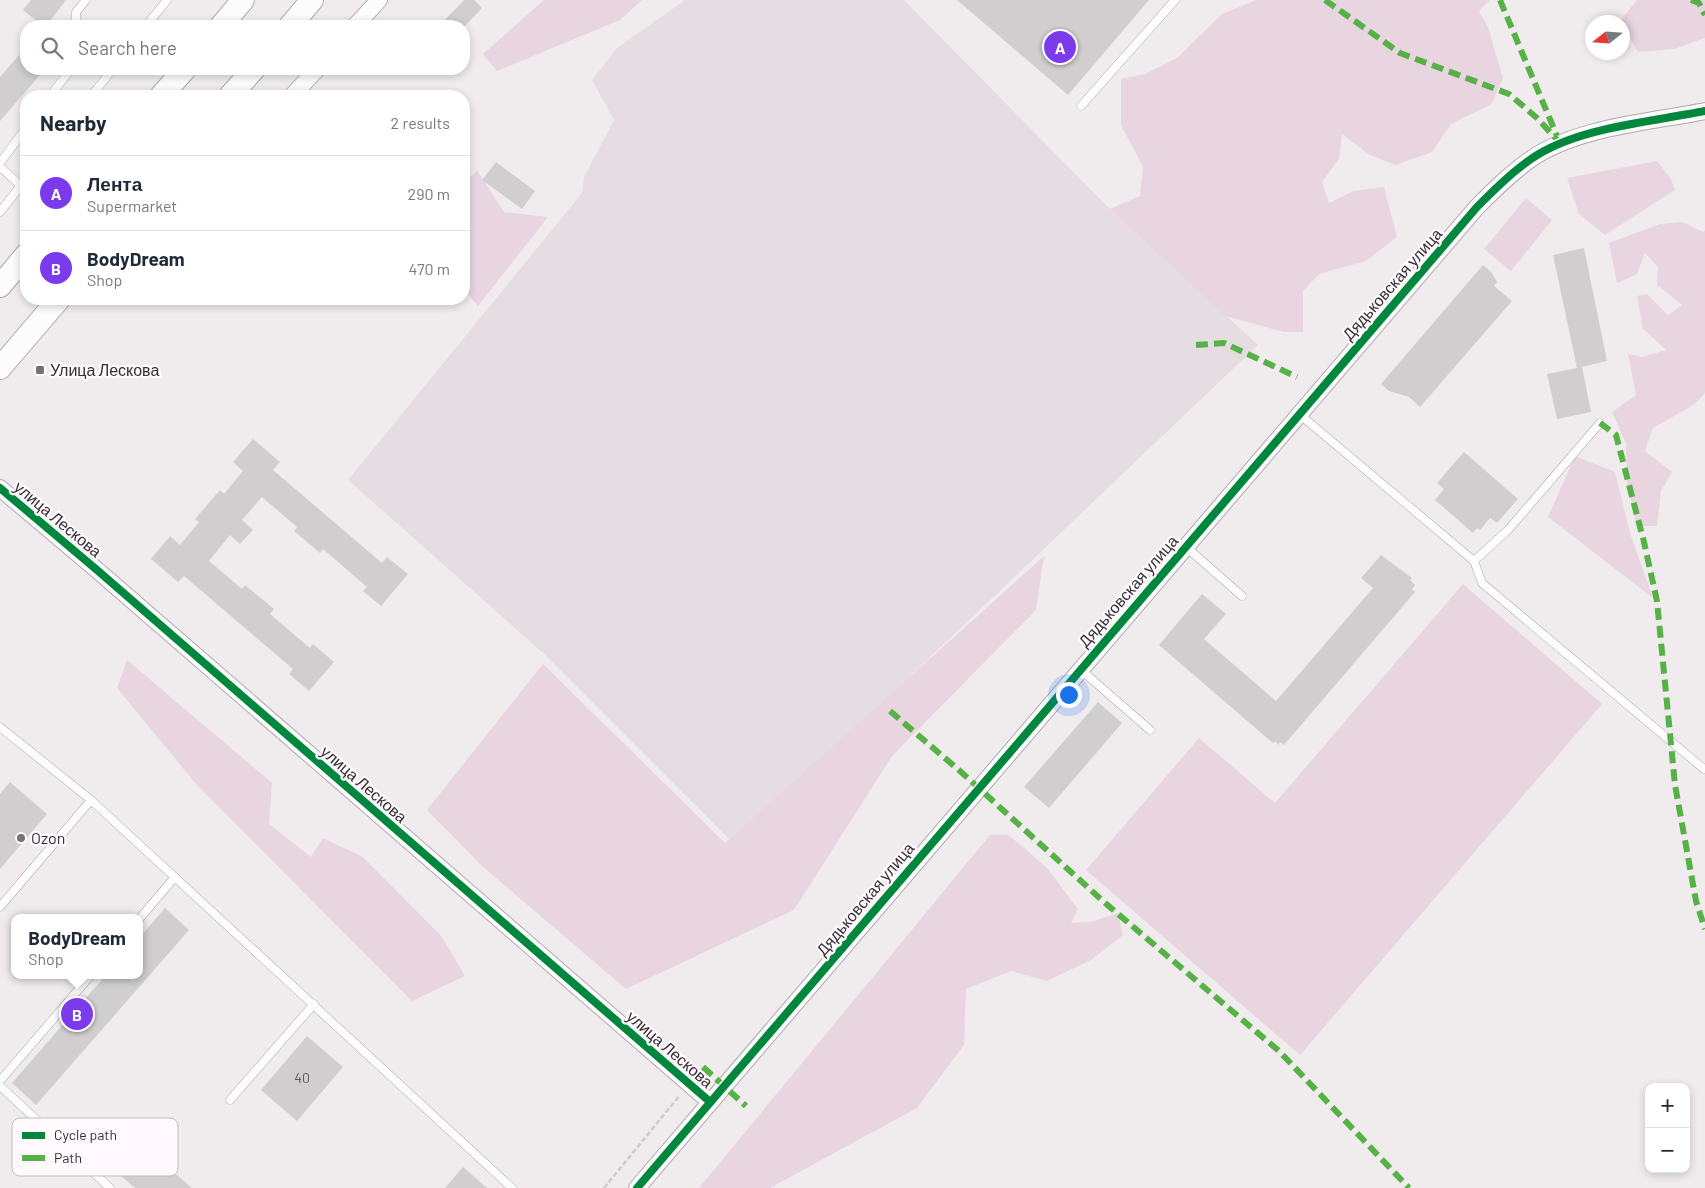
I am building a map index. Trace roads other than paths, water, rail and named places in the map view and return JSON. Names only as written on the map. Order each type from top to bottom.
[{"type":"main road","points":[[226,20],[243,0]]},
{"type":"main road","points":[[295,20],[312,0]]},
{"type":"main road","points":[[166,90],[180,75]]},
{"type":"main road","points":[[235,90],[249,75]]},
{"type":"main road","points":[[0,286],[20,263]]},
{"type":"main road","points":[[0,368],[54,305]]},
{"type":"street","points":[[361,20],[379,0]]},
{"type":"street","points":[[298,90],[311,75]]},
{"type":"street","name":"Дядьковская улица","points":[[637,1188],[709,1101],[1298,413],[1477,207],[1532,158],[1560,143],[1595,132],[1705,112]]},
{"type":"street","name":"улица Лескова","points":[[0,488],[709,1101]]},
{"type":"lane","points":[[76,20],[76,12],[86,0]]},
{"type":"lane","points":[[151,20],[167,0]]},
{"type":"lane","points":[[1081,106],[1176,0]]},
{"type":"lane","points":[[55,90],[66,75]]},
{"type":"lane","points":[[96,90],[108,75]]},
{"type":"lane","points":[[0,163],[20,136]]},
{"type":"lane","points":[[0,167],[20,181]]},
{"type":"lane","points":[[0,212],[20,190]]},
{"type":"lane","points":[[1298,413],[1474,561],[1482,582],[1704,769]]},
{"type":"lane","points":[[1474,561],[1509,529],[1600,423]]},
{"type":"lane","points":[[1185,546],[1242,596]]},
{"type":"lane","points":[[1080,669],[1150,730]]},
{"type":"lane","points":[[0,727],[91,800],[512,1188]]},
{"type":"lane","points":[[0,907],[91,800]]},
{"type":"lane","points":[[143,914],[175,877]]},
{"type":"lane","points":[[0,1081],[88,979]]},
{"type":"lane","points":[[230,1100],[314,1004]]},
{"type":"lane","points":[[0,1086],[35,1118]]},
{"type":"lane","points":[[97,1176],[110,1188]]},
{"type":"place","name":"Лента","points":[[1060,47]]},
{"type":"place","name":"Улица Лескова","points":[[40,370]]},
{"type":"place","name":"Ozon","points":[[21,838]]},
{"type":"place","name":"BodyDream","points":[[77,1014]]}]
